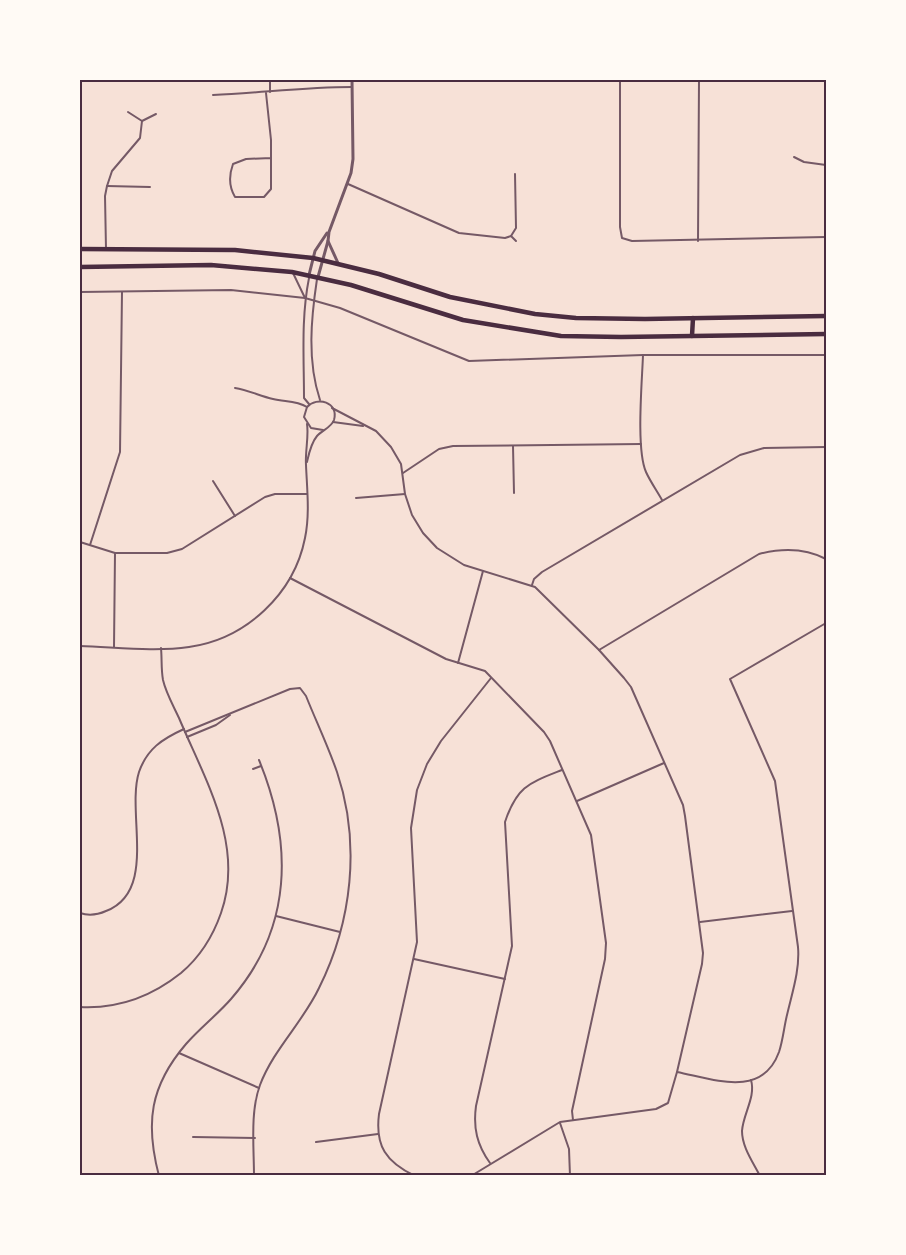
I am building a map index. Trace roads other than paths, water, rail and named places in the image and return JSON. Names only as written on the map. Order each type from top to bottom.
[{"type":"highway","points":[[80,249],[235,250],[313,258],[379,273],[450,297],[535,314],[596,319],[826,316]]},
{"type":"highway","points":[[80,267],[211,265],[292,272],[351,285],[463,320],[537,333],[594,337],[826,334]]},
{"type":"highway","points":[[692,336],[693,318]]},
{"type":"street","points":[[270,80],[270,92]]},
{"type":"street","points":[[80,646],[161,648],[189,647],[205,643],[237,630],[264,611],[290,578],[305,539],[308,512],[307,424],[304,417],[308,405],[304,398],[304,298],[315,251],[328,232],[348,183],[353,159],[352,80]]},
{"type":"street","points":[[620,80],[620,227],[622,238],[632,241],[698,241],[826,237]]},
{"type":"street","points":[[698,241],[699,80]]},
{"type":"street","points":[[213,95],[266,93],[308,87],[352,87]]},
{"type":"street","points":[[266,93],[271,158],[271,189],[264,197],[235,197],[230,172],[233,164],[246,159],[271,158]]},
{"type":"street","points":[[128,112],[142,121]]},
{"type":"street","points":[[142,121],[156,114]]},
{"type":"street","points":[[106,249],[105,196],[107,186],[112,171],[140,138],[142,121]]},
{"type":"street","points":[[794,157],[804,162],[826,165]]},
{"type":"street","points":[[511,236],[516,225],[515,174]]},
{"type":"street","points":[[348,183],[459,233],[500,238],[511,236]]},
{"type":"street","points":[[107,186],[150,187]]},
{"type":"street","points":[[320,400],[313,370],[311,332],[314,300],[328,241],[328,232]]},
{"type":"street","points":[[511,236],[516,241]]},
{"type":"street","points":[[328,241],[338,263]]},
{"type":"street","points":[[292,272],[304,298]]},
{"type":"street","points":[[80,292],[231,290],[304,298],[340,309],[469,361],[643,355],[826,355]]},
{"type":"street","points":[[90,545],[120,452],[122,292]]},
{"type":"street","points":[[643,355],[641,444],[646,472],[662,500]]},
{"type":"street","points":[[235,388],[273,399],[308,405],[320,400],[327,402],[332,408],[379,433],[397,456],[403,473],[405,494],[417,524],[430,541],[454,561],[483,572],[532,585],[547,597],[599,650],[631,687],[683,805],[700,922],[702,964],[670,1098],[666,1105],[656,1109],[560,1122],[471,1176]]},
{"type":"street","points":[[306,465],[312,443],[333,422],[332,408]]},
{"type":"street","points":[[333,422],[366,426]]},
{"type":"street","points":[[307,424],[314,430],[323,430]]},
{"type":"street","points":[[403,473],[432,453],[446,447],[641,444]]},
{"type":"street","points":[[513,446],[514,493]]},
{"type":"street","points":[[532,585],[534,579],[542,572],[740,455],[751,450],[776,447],[826,447]]},
{"type":"street","points":[[213,481],[235,516]]},
{"type":"street","points":[[80,542],[115,553],[167,553],[182,549],[270,495],[307,494]]},
{"type":"street","points":[[356,498],[405,494]]},
{"type":"street","points":[[599,650],[759,554],[775,550],[794,550],[826,559]]},
{"type":"street","points":[[114,647],[115,553]]},
{"type":"street","points":[[458,663],[483,572]]},
{"type":"street","points":[[290,578],[446,659],[485,671],[550,741],[588,824],[593,843],[606,951],[572,1111],[573,1120]]},
{"type":"street","points":[[677,1072],[734,1084],[751,1080],[767,1071],[779,1051],[799,957],[793,911],[775,781],[730,679],[826,623]]},
{"type":"street","points":[[80,1007],[103,1007],[126,1003],[149,994],[186,969],[208,942],[217,925],[228,886],[230,865],[219,815],[164,682],[161,648]]},
{"type":"street","points":[[415,1176],[393,1162],[382,1147],[378,1134],[379,1114],[414,959],[417,932],[411,828],[417,790],[427,764],[441,741],[491,677]]},
{"type":"street","points":[[80,913],[88,916],[112,909],[124,900],[131,888],[136,872],[138,774],[155,745],[184,731],[232,714],[290,689],[296,687],[304,691],[338,774],[347,813],[351,851],[349,889],[340,932],[319,989],[268,1069],[259,1088],[254,1176]]},
{"type":"street","points":[[187,737],[232,714]]},
{"type":"street","points":[[159,1176],[151,1137],[154,1104],[165,1072],[179,1053],[240,987],[260,954],[276,916],[282,877],[282,849],[272,792],[259,760]]},
{"type":"street","points":[[577,801],[664,763]]},
{"type":"street","points":[[253,769],[261,766]]},
{"type":"street","points":[[490,1163],[480,1149],[474,1120],[512,946],[505,822],[511,805],[520,791],[536,780],[562,770]]},
{"type":"street","points":[[700,922],[793,911]]},
{"type":"street","points":[[276,916],[340,932]]},
{"type":"street","points":[[414,959],[505,979]]},
{"type":"street","points":[[179,1053],[259,1088]]},
{"type":"street","points":[[751,1080],[752,1091],[744,1120],[743,1140],[760,1176]]},
{"type":"street","points":[[560,1122],[569,1149],[570,1176]]},
{"type":"street","points":[[316,1142],[378,1134]]},
{"type":"street","points":[[193,1137],[255,1138]]}]
